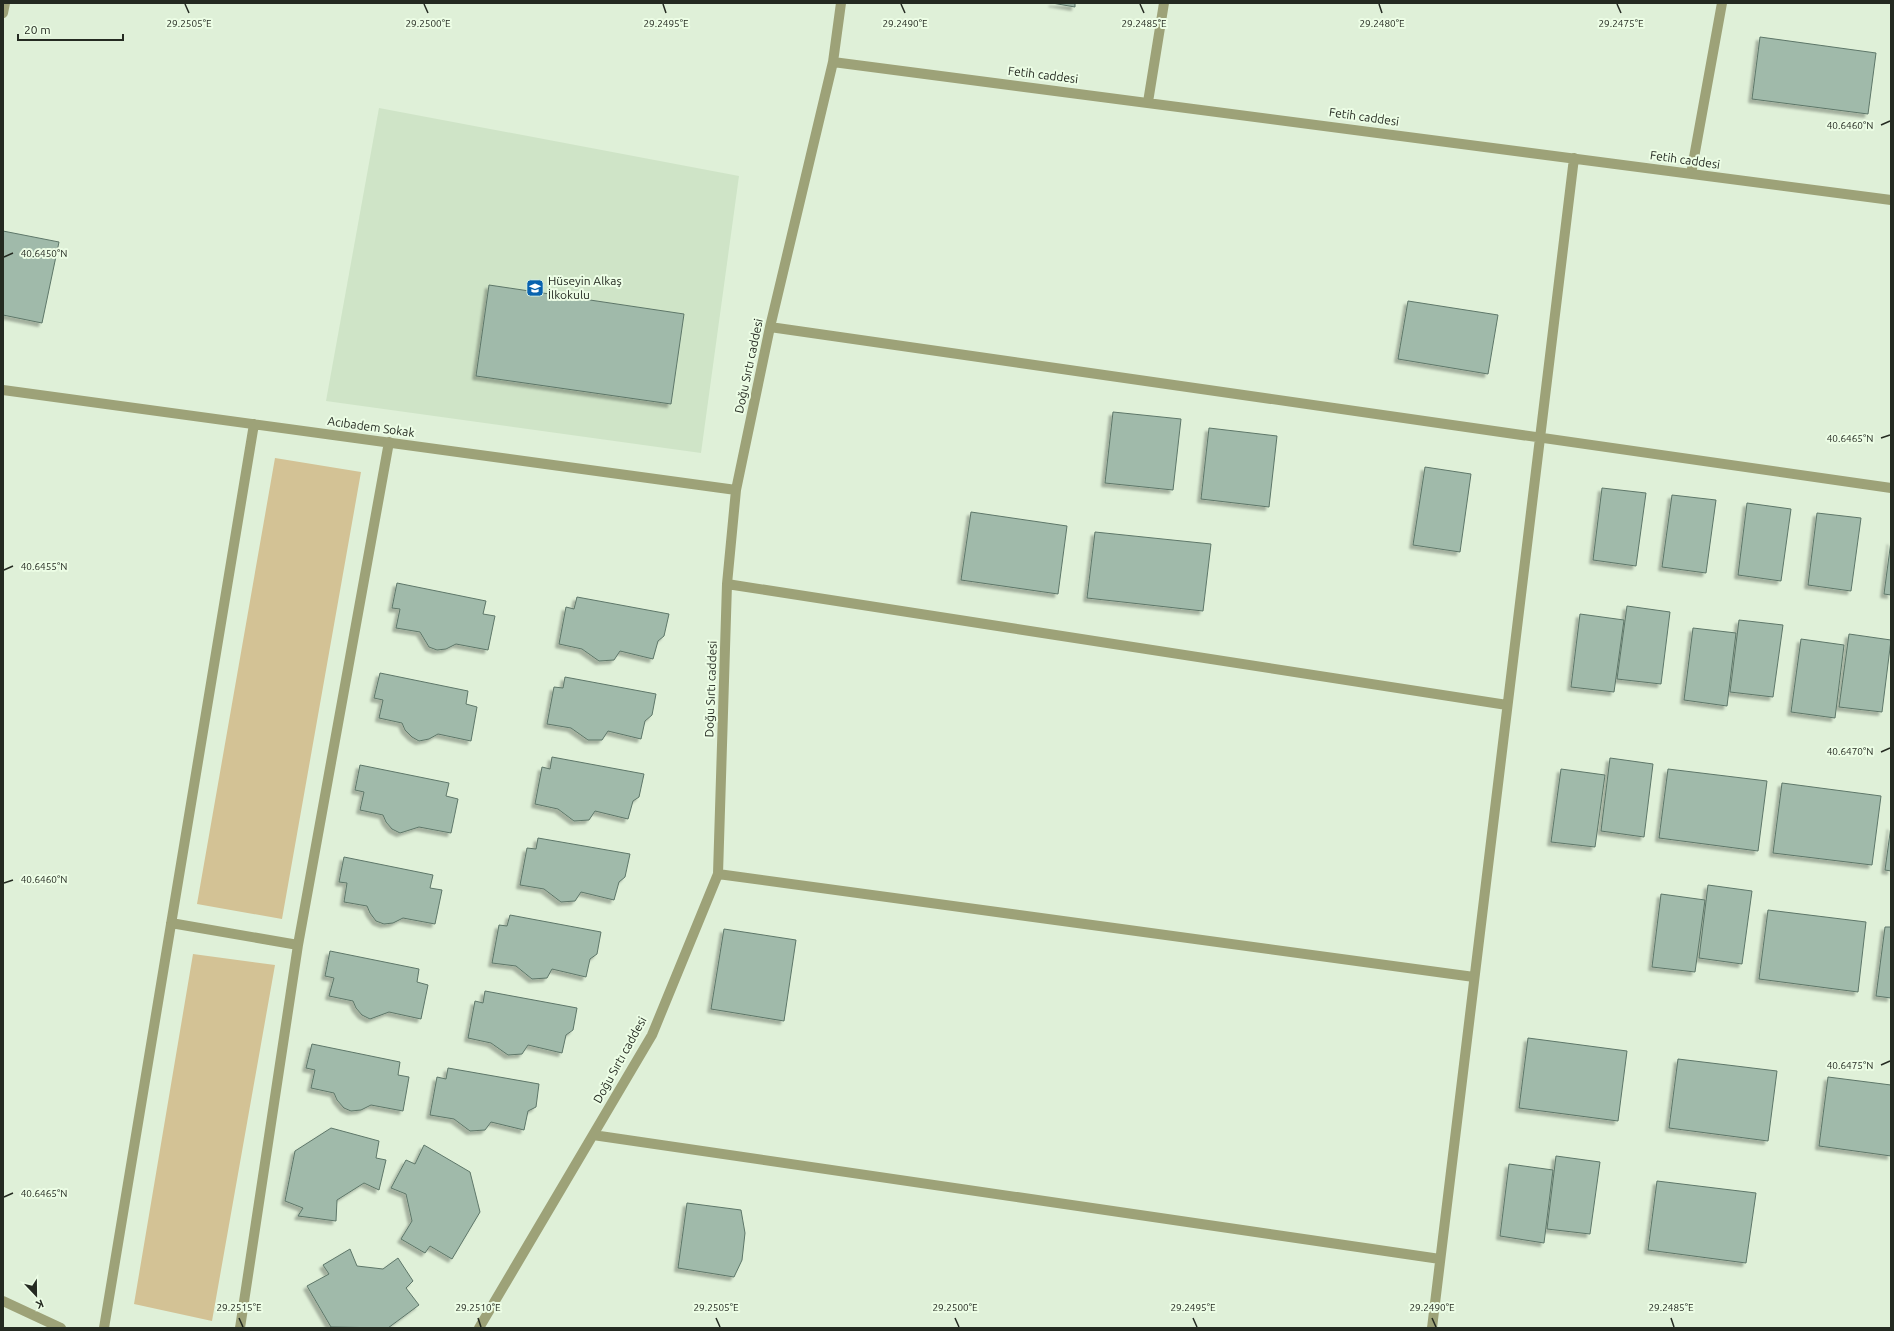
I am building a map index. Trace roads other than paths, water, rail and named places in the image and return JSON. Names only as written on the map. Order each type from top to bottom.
[{"type":"street","points":[[3,13],[5,3]]},
{"type":"street","name":"Doğu Sırtı caddesi","points":[[479,1328],[652,1035],[718,874],[727,584],[736,490],[770,327],[833,62],[841,3]]},
{"type":"street","points":[[1148,102],[1164,3]]},
{"type":"street","points":[[1691,174],[1722,3]]},
{"type":"street","name":"Fetih caddesi","points":[[833,62],[1891,200]]},
{"type":"street","points":[[1432,1328],[1574,158]]},
{"type":"street","points":[[770,327],[1891,488]]},
{"type":"street","name":"Acıbadem Sokak","points":[[3,390],[736,490]]},
{"type":"street","points":[[104,1328],[254,424]]},
{"type":"street","points":[[240,1328],[298,945],[389,442]]},
{"type":"street","points":[[727,584],[1508,705]]},
{"type":"street","points":[[718,874],[1474,977]]},
{"type":"street","points":[[171,922],[298,945]]},
{"type":"street","points":[[593,1135],[1440,1259]]},
{"type":"street","points":[[3,1302],[61,1328]]},
{"type":"place","name":"Hüseyin Alkaş İlkokulu","points":[[535,288]]}]
